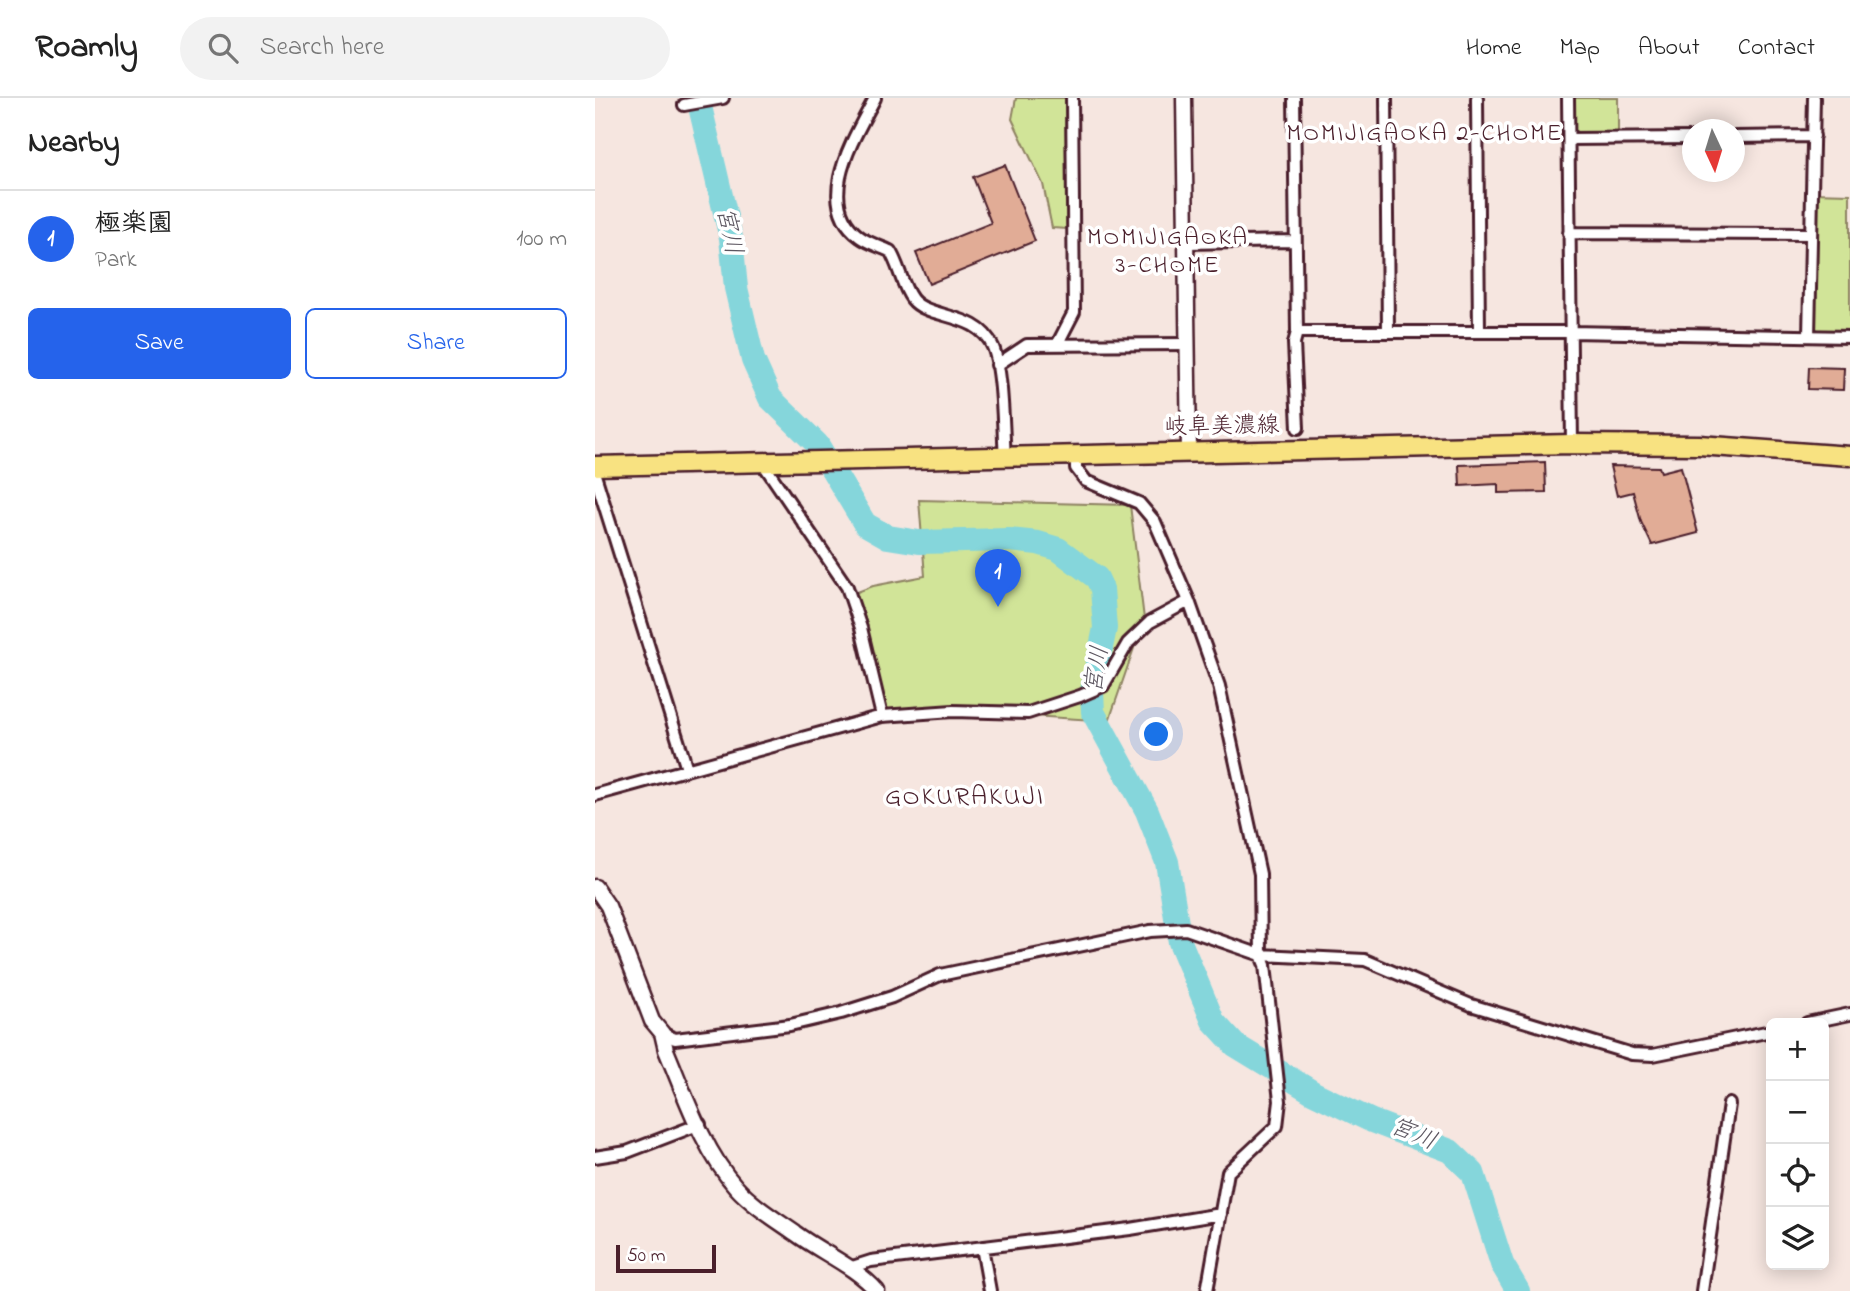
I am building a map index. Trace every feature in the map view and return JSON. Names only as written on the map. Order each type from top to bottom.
[{"type":"main road","name":"岐阜美濃線","points":[[595,466],[1005,459],[1076,454],[1572,444],[1699,445],[1850,456]]},
{"type":"street","points":[[875,98],[851,145],[837,188],[837,200],[846,223],[860,238],[890,251],[912,300],[927,309],[956,316],[973,326],[993,345],[1005,459]]},
{"type":"street","points":[[1058,343],[1074,312],[1072,98]]},
{"type":"street","points":[[1184,98],[1189,452]]},
{"type":"street","points":[[1294,98],[1297,332],[1294,343],[1298,428]]},
{"type":"street","points":[[1385,98],[1388,331]]},
{"type":"street","points":[[1478,98],[1479,331]]},
{"type":"street","points":[[1569,98],[1572,444]]},
{"type":"street","points":[[1809,336],[1814,98]]},
{"type":"street","points":[[684,105],[713,99]]},
{"type":"street","points":[[1745,137],[1814,136]]},
{"type":"street","points":[[1569,139],[1682,138]]},
{"type":"street","points":[[1569,233],[1811,234]]},
{"type":"street","points":[[1187,243],[1295,241]]},
{"type":"street","points":[[1297,332],[1479,331],[1850,337]]},
{"type":"street","points":[[997,366],[1027,345],[1187,344]]},
{"type":"street","points":[[1076,454],[1076,468],[1086,481],[1139,503],[1155,522],[1189,601],[1219,686],[1259,874],[1261,955],[1265,965],[1275,1082],[1280,1101],[1277,1126],[1228,1172],[1207,1291]]},
{"type":"street","points":[[762,462],[847,587],[861,628],[882,716]]},
{"type":"street","points":[[595,475],[687,769]]},
{"type":"street","points":[[595,795],[882,716],[908,712],[975,710],[1028,713],[1103,686],[1128,643],[1150,622],[1189,601]]},
{"type":"street","points":[[595,887],[608,906],[652,1021],[663,1033],[675,1040],[803,1022],[892,997],[940,975],[1150,931],[1186,929],[1261,955],[1365,960],[1471,1005],[1632,1054],[1653,1055],[1766,1032]]},
{"type":"street","points":[[1829,1018],[1850,1014]]},
{"type":"street","points":[[663,1033],[666,1050],[717,1162],[737,1188],[817,1249],[865,1277],[877,1291]]},
{"type":"street","points":[[1702,1291],[1729,1104]]},
{"type":"street","points":[[595,1157],[627,1152],[700,1124]]},
{"type":"street","points":[[849,1268],[871,1261],[1130,1229],[1221,1214]]},
{"type":"street","points":[[982,1247],[990,1291]]},
{"type":"green space","points":[[1016,98],[1065,98],[1067,229],[1052,228],[1043,184],[1012,119]]},
{"type":"green space","points":[[1568,98],[1618,98],[1618,139],[1569,139]]},
{"type":"green space","points":[[1812,193],[1850,194],[1850,337],[1809,336]]},
{"type":"green space","points":[[919,500],[1130,505],[1144,619],[1109,721],[953,711],[882,716],[849,595],[873,586],[925,576]]},
{"type":"building","points":[[1005,165],[1035,241],[929,284],[916,253],[991,223],[973,177]]},
{"type":"building","points":[[1809,367],[1844,368],[1843,390],[1808,389]]},
{"type":"building","points":[[1545,462],[1546,492],[1498,493],[1498,484],[1460,486],[1459,465]]},
{"type":"building","points":[[1610,466],[1659,467],[1661,472],[1681,467],[1698,533],[1652,545],[1641,522],[1633,492],[1617,496]]},
{"type":"waterway","name":"宮川","points":[[698,98],[731,238],[736,288],[753,360],[770,398],[817,444],[865,524],[888,537],[919,542],[1009,540],[1038,543],[1058,549],[1097,578],[1102,589],[1105,628],[1092,691],[1093,712],[1147,811],[1167,862],[1180,942],[1213,1021],[1235,1045],[1314,1093],[1372,1121],[1450,1151],[1473,1173],[1502,1264],[1518,1291]]},
{"type":"place","name":"極楽園","points":[[998,607]]},
{"type":"district","name":"MOMIJIGAOKA 2-CHOME","points":[[1425,134]]},
{"type":"district","name":"MOMIJIGAOKA 3-CHOME","points":[[1168,252]]},
{"type":"district","name":"GOKURAKUJI","points":[[965,798]]}]
